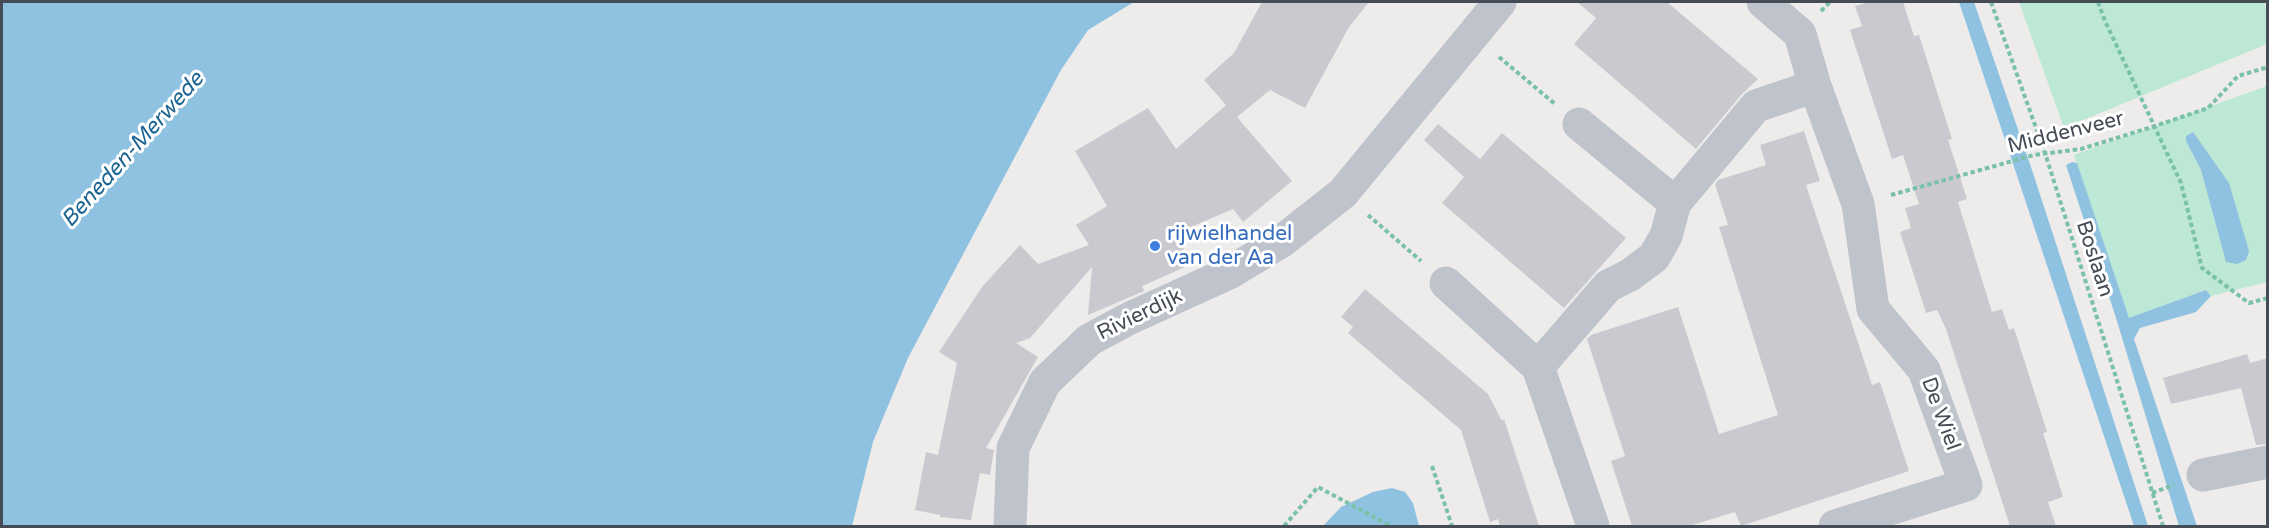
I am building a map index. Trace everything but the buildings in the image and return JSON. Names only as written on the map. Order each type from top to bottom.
[{"type":"street","name":"Rivierdijk","points":[[1010,526],[1013,448],[1045,382],[1089,340],[1128,319],[1229,273],[1282,241],[1343,193],[1500,2]]},
{"type":"street","name":"De Wiel","points":[[1763,2],[1800,34],[1815,86],[1858,204],[1873,309],[1924,369],[1966,484],[1835,526]]},
{"type":"street","points":[[1538,367],[1608,286],[1630,275],[1654,257],[1666,236],[1675,203],[1756,106],[1815,86]]},
{"type":"street","points":[[1579,124],[1675,203]]},
{"type":"street","points":[[1446,283],[1538,367],[1593,526]]},
{"type":"street","points":[[2203,475],[2268,462]]},
{"type":"path","name":"Boslaan","points":[[1991,2],[2044,153],[2163,526]]},
{"type":"path","points":[[2098,2],[2181,183],[2202,268],[2249,303],[2268,298]]},
{"type":"path","points":[[1473,35],[1579,124]]},
{"type":"path","name":"Middenveer","points":[[1858,204],[2034,155],[2081,149],[2155,126],[2208,108],[2238,76],[2268,67]]},
{"type":"path","points":[[1343,193],[1446,283]]},
{"type":"path","points":[[1432,466],[1452,526]]},
{"type":"path","points":[[1284,526],[1318,487],[1391,526]]},
{"type":"green space","points":[[2019,2],[2264,2],[2267,12],[2267,44],[2064,128]]},
{"type":"green space","points":[[2267,86],[2267,282],[2211,296],[2206,290],[2129,319],[2074,155]],"holes":[[[2194,133],[2226,262],[2201,170],[2186,141],[2186,136]]]},
{"type":"water","name":"Beneden-Merwede","points":[[2,2],[1134,2],[1088,30],[1061,70],[908,358],[873,442],[852,526],[2,526]]},
{"type":"water","points":[[1959,2],[1974,2],[2032,170],[2148,526],[2134,526]]},
{"type":"water","points":[[2193,132],[2229,183],[2249,251],[2246,260],[2237,264],[2226,262],[2201,170],[2186,141],[2186,136]]},
{"type":"water","points":[[2072,162],[2077,163],[2129,318],[2206,290],[2211,296],[2196,312],[2140,328],[2134,339],[2197,526],[2179,526],[2116,318],[2066,165]]},
{"type":"water","points":[[1392,488],[1405,492],[1413,503],[1419,526],[1323,526],[1341,507],[1373,492]]},
{"type":"place","name":"rijwielhandel van der Aa","points":[[1155,246]]}]
